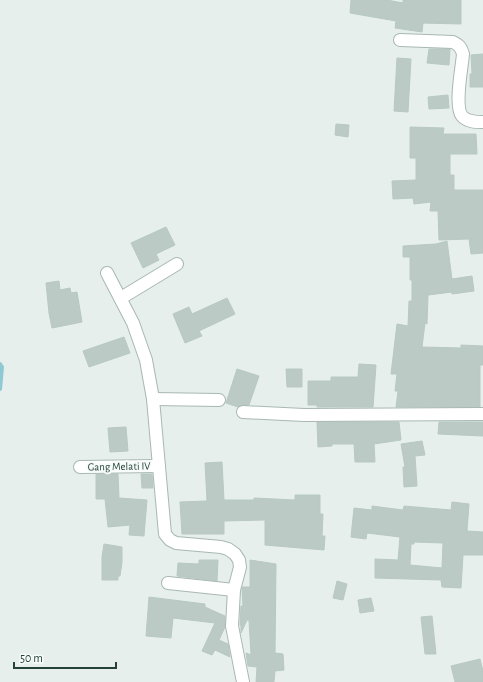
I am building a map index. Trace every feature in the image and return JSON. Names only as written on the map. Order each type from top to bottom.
[{"type":"street","points":[[400,40],[453,42],[458,45],[463,54],[458,101],[459,109],[462,116],[467,120],[483,122]]},
{"type":"street","points":[[121,298],[177,264]]},
{"type":"street","points":[[107,273],[133,323],[146,360],[153,400],[165,534],[170,540],[176,543],[228,549],[235,554],[239,560],[240,567],[234,590],[232,626],[243,682]]},
{"type":"street","points":[[153,400],[219,400]]},
{"type":"street","points":[[243,412],[304,415],[483,414]]},
{"type":"street","name":"Gang Melati IV","points":[[80,467],[159,466]]},
{"type":"street","points":[[168,583],[234,590]]},
{"type":"building","points":[[351,0],[387,0],[403,3],[403,0],[461,0],[461,24],[423,23],[422,32],[395,28],[396,21],[350,13]]},
{"type":"building","points":[[429,49],[450,49],[449,65],[427,63]]},
{"type":"building","points":[[483,54],[483,87],[470,87],[470,74],[472,74],[471,55]]},
{"type":"building","points":[[397,58],[411,59],[408,112],[394,111]]},
{"type":"building","points":[[448,95],[449,108],[429,109],[428,97]]},
{"type":"building","points":[[336,124],[349,125],[348,137],[335,135]]},
{"type":"building","points":[[410,127],[444,128],[443,134],[476,134],[477,154],[450,154],[450,175],[454,175],[454,190],[483,190],[483,253],[471,254],[469,239],[439,240],[438,211],[430,211],[431,202],[414,204],[413,198],[393,199],[392,181],[416,180],[416,158],[410,158]]},
{"type":"building","points":[[166,227],[175,245],[156,254],[159,260],[143,268],[131,243]]},
{"type":"building","points":[[447,241],[452,279],[472,276],[474,291],[428,295],[427,324],[425,323],[422,347],[461,348],[461,345],[483,346],[483,365],[480,365],[480,407],[396,407],[398,391],[395,391],[397,374],[391,374],[397,324],[408,326],[409,301],[412,301],[410,257],[403,257],[403,246],[436,244]]},
{"type":"building","points":[[59,281],[60,290],[70,288],[71,293],[77,292],[82,322],[52,328],[46,283]]},
{"type":"building","points":[[227,298],[235,314],[199,331],[202,336],[185,343],[173,314],[189,307],[192,314]]},
{"type":"building","points":[[124,337],[130,353],[89,367],[83,351]]},
{"type":"building","points":[[359,364],[376,365],[373,407],[317,407],[317,405],[308,405],[308,381],[331,381],[331,377],[358,377]]},
{"type":"building","points":[[237,369],[259,376],[249,405],[238,407],[226,403]]},
{"type":"building","points":[[286,369],[302,369],[302,387],[287,387]]},
{"type":"building","points":[[317,422],[399,422],[401,440],[374,444],[375,462],[355,462],[354,444],[332,444],[332,446],[318,447]]},
{"type":"building","points":[[439,422],[483,422],[483,436],[438,434]]},
{"type":"building","points":[[126,427],[128,451],[110,452],[108,428]]},
{"type":"building","points":[[422,441],[425,455],[415,456],[417,486],[404,487],[403,467],[405,467],[401,444]]},
{"type":"building","points":[[222,462],[224,500],[254,500],[254,498],[295,500],[295,495],[320,495],[320,514],[323,514],[322,536],[325,536],[324,550],[265,545],[265,520],[224,521],[224,534],[182,534],[180,502],[207,501],[205,463]]},
{"type":"building","points":[[96,474],[118,474],[119,498],[147,500],[144,536],[129,535],[130,525],[108,527],[105,499],[96,499]]},
{"type":"building","points":[[141,474],[152,474],[153,488],[142,488]]},
{"type":"building","points":[[452,502],[469,504],[467,531],[483,532],[483,555],[463,555],[461,588],[442,587],[441,580],[375,578],[375,559],[398,560],[400,537],[367,533],[366,539],[351,537],[354,508],[372,510],[372,506],[403,510],[404,506],[451,510]],"holes":[[[414,542],[443,543],[442,568],[410,565],[411,544],[414,544]]]},
{"type":"building","points":[[104,544],[122,547],[122,562],[118,580],[102,580],[102,557]]},
{"type":"building","points":[[199,560],[218,560],[217,581],[177,576],[178,563],[199,564]]},
{"type":"building","points":[[250,560],[276,564],[275,653],[283,654],[284,670],[275,671],[274,682],[256,682],[257,667],[248,666],[246,653],[251,655],[249,620],[247,620],[241,633],[241,606],[243,606],[242,587],[250,587]]},
{"type":"building","points":[[337,581],[347,584],[343,600],[333,598]]},
{"type":"building","points":[[149,597],[205,604],[205,607],[225,616],[225,627],[219,640],[228,644],[230,657],[215,650],[212,655],[202,651],[215,623],[173,618],[171,638],[146,636]]},
{"type":"building","points":[[371,598],[374,611],[360,613],[358,600]]},
{"type":"building","points":[[432,616],[436,654],[425,654],[421,617]]},
{"type":"building","points":[[480,659],[483,671],[483,682],[455,682],[451,666]]},
{"type":"waterway","points":[[0,364],[2,367],[0,389]]}]
